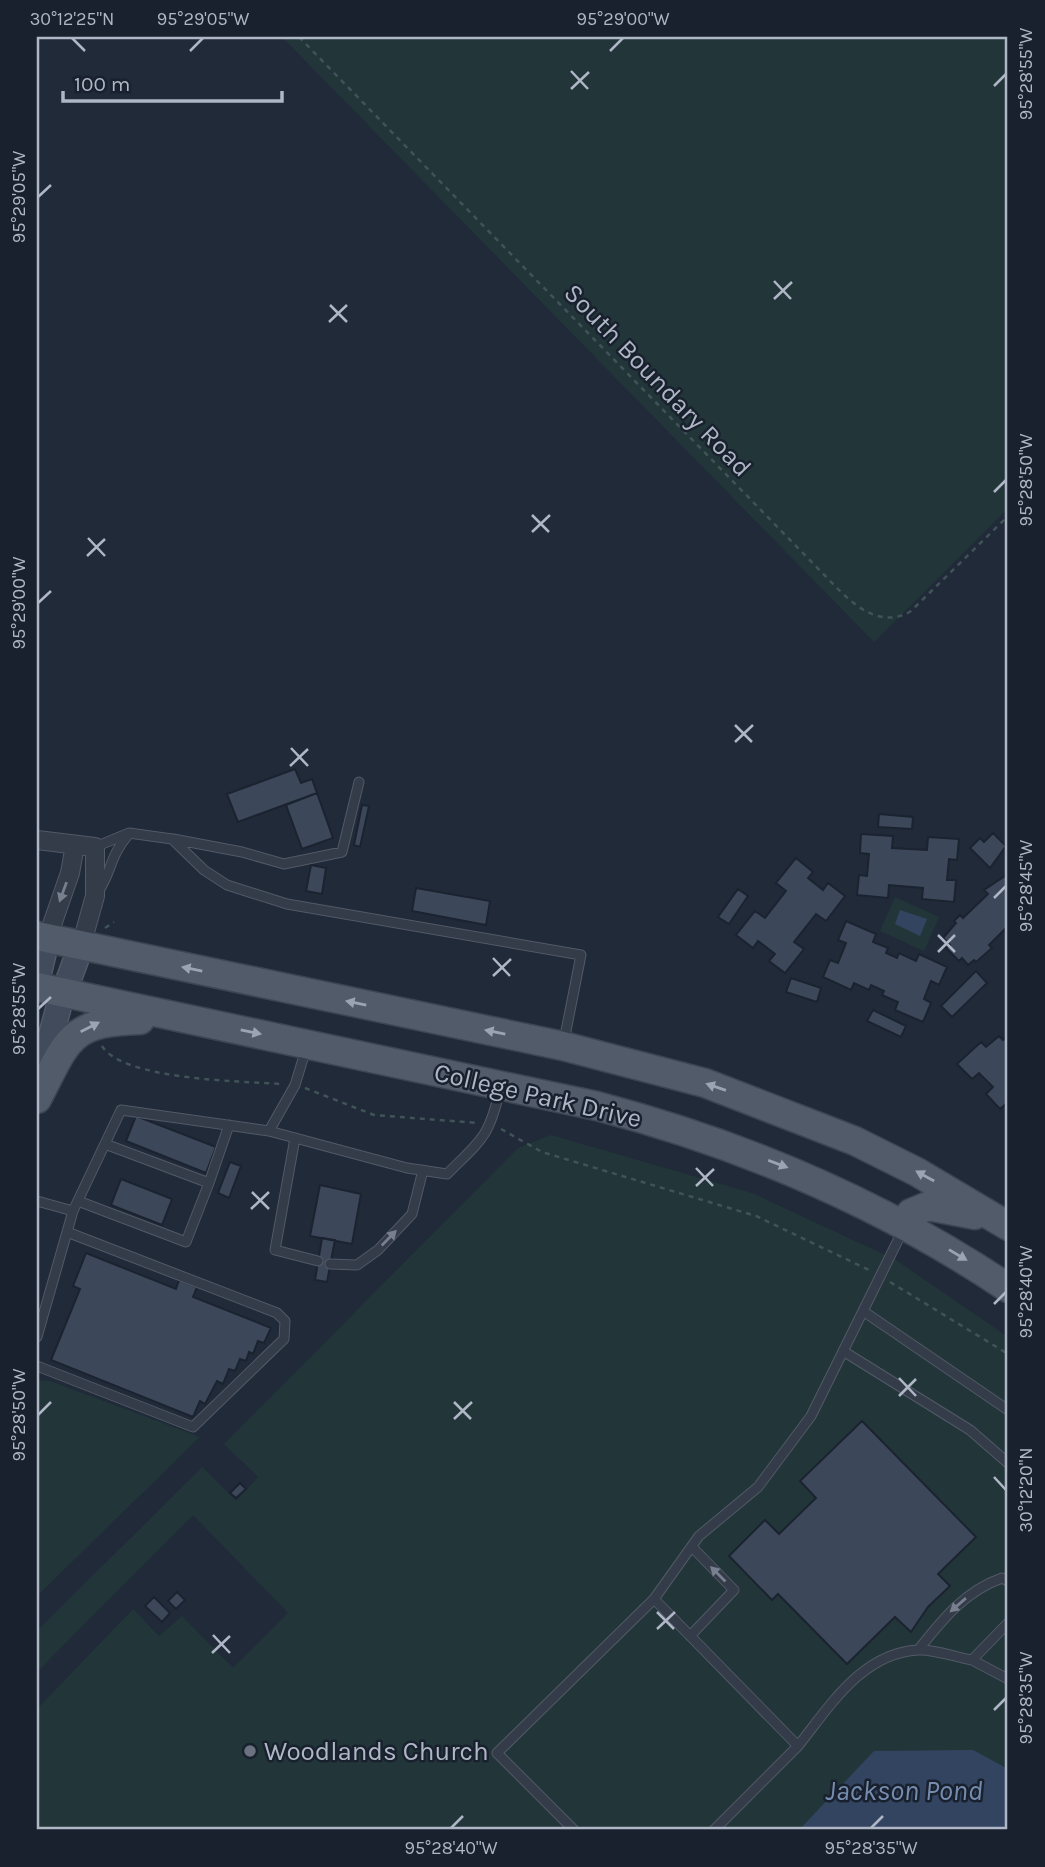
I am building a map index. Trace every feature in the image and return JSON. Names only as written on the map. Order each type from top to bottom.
[{"type":"main road","name":"College Park Drive","points":[[42,937],[563,1046],[705,1083],[816,1124],[917,1172],[1006,1225]]},
{"type":"main road","points":[[37,981],[42,937]]},
{"type":"main road","points":[[37,1087],[81,946]]},
{"type":"main road","name":"College Park Drive","points":[[37,987],[632,1115],[732,1146],[806,1175],[906,1224],[1008,1288]]},
{"type":"main road","points":[[37,1099],[60,1054],[74,1036],[89,1025],[104,1021],[185,1018]]},
{"type":"main road","points":[[906,1224],[911,1213],[928,1206],[959,1211],[1006,1225]]},
{"type":"street","points":[[37,840],[95,847],[95,896],[81,946]]},
{"type":"street","points":[[42,937],[70,873],[75,845]]},
{"type":"lane","points":[[95,847],[129,834],[242,852],[284,864],[342,852],[359,782]]},
{"type":"lane","points":[[95,896],[104,884],[114,851],[129,834]]},
{"type":"lane","points":[[172,839],[204,870],[227,885],[286,904],[581,955],[563,1046]]},
{"type":"lane","points":[[269,1131],[295,1085],[308,1044]]},
{"type":"lane","points":[[37,1337],[74,1211],[121,1110],[269,1131],[447,1174],[486,1135],[492,1124],[501,1086]]},
{"type":"lane","points":[[78,1201],[186,1242],[229,1125]]},
{"type":"lane","points":[[295,1138],[275,1250],[318,1261]]},
{"type":"lane","points":[[105,1144],[209,1183]]},
{"type":"lane","points":[[330,1264],[357,1265],[378,1250],[412,1214],[423,1170]]},
{"type":"lane","points":[[37,1201],[74,1211]]},
{"type":"lane","points":[[574,1830],[497,1753],[654,1600],[699,1536],[758,1487],[811,1416],[906,1224]]},
{"type":"lane","points":[[37,1366],[193,1427],[284,1339],[285,1321],[277,1313],[67,1233]]},
{"type":"lane","points":[[863,1311],[1008,1410]]},
{"type":"lane","points":[[843,1351],[970,1430],[1008,1463]]},
{"type":"lane","points":[[690,1636],[734,1590],[692,1547]]},
{"type":"lane","points":[[919,1649],[944,1617],[979,1586],[1002,1578],[1008,1581]]},
{"type":"lane","points":[[654,1600],[798,1745]]},
{"type":"lane","points":[[972,1660],[1008,1623]]},
{"type":"lane","points":[[714,1830],[798,1745],[844,1688],[883,1657],[919,1649],[972,1660],[1008,1679]]},
{"type":"path","name":"South Boundary Road","points":[[299,37],[838,589],[862,610],[888,619],[900,618],[911,611],[1008,516]]},
{"type":"path","points":[[89,1025],[109,1057],[139,1070],[295,1085],[374,1115],[492,1124],[542,1152],[756,1216],[882,1277],[1008,1354]]},
{"type":"green space","points":[[282,37],[1008,37],[1008,508],[874,642]]},
{"type":"green space","points":[[895,897],[939,917],[924,951],[880,931]]},
{"type":"green space","points":[[551,1135],[752,1193],[896,1260],[1008,1337],[1008,1830],[37,1830],[37,1709],[133,1609],[159,1636],[182,1616],[233,1668],[288,1613],[193,1515],[37,1672],[37,1631],[202,1467],[236,1501],[258,1477],[224,1444],[518,1148]]},
{"type":"green space","points":[[37,1380],[50,1381],[200,1437],[37,1596]]},
{"type":"water","points":[[900,910],[927,919],[920,936],[895,924]]},
{"type":"water","name":"Jackson Pond","points":[[973,1750],[1008,1769],[1008,1830],[799,1830],[874,1751]]},
{"type":"building","points":[[295,769],[301,783],[312,779],[317,793],[238,822],[227,794]]},
{"type":"building","points":[[317,793],[333,838],[302,849],[286,805]]},
{"type":"building","points":[[362,805],[369,806],[360,847],[354,845]]},
{"type":"building","points":[[879,814],[913,817],[912,829],[878,827]]},
{"type":"building","points":[[993,833],[1006,846],[990,868],[970,848],[980,838],[984,842]]},
{"type":"building","points":[[861,834],[893,836],[892,848],[927,850],[928,837],[959,839],[957,860],[949,859],[947,880],[956,880],[954,902],[922,899],[923,888],[889,885],[888,898],[857,895],[859,875],[867,876],[869,854],[860,853]]},
{"type":"building","points":[[796,858],[813,872],[808,878],[823,890],[828,883],[845,896],[826,921],[816,914],[794,942],[804,949],[785,973],[769,961],[775,954],[758,941],[753,948],[736,935],[755,911],[765,918],[786,891],[776,883]]},
{"type":"building","points":[[311,865],[326,868],[322,894],[306,891]]},
{"type":"building","points":[[1008,874],[1008,926],[989,945],[992,948],[976,962],[974,960],[968,965],[962,958],[959,961],[946,948],[950,945],[943,938],[960,915],[963,918],[988,894],[984,890]]},
{"type":"building","points":[[416,888],[490,901],[486,925],[412,911]]},
{"type":"building","points":[[738,889],[748,896],[729,924],[718,917]]},
{"type":"building","points":[[846,921],[876,934],[873,942],[888,948],[886,953],[897,958],[899,953],[916,961],[919,954],[947,967],[939,985],[931,981],[924,999],[931,1003],[923,1022],[895,1010],[898,1002],[882,995],[884,991],[871,985],[869,990],[854,983],[851,990],[823,977],[830,960],[838,963],[846,943],[838,940]]},
{"type":"building","points":[[976,971],[987,983],[952,1017],[941,1006]]},
{"type":"building","points":[[791,978],[821,988],[817,1002],[786,992]]},
{"type":"building","points":[[873,1010],[906,1026],[901,1037],[867,1021]]},
{"type":"building","points":[[1008,1035],[1008,1102],[1000,1109],[986,1094],[993,1087],[979,1073],[972,1079],[957,1064],[981,1042],[986,1047],[999,1036],[1003,1040]]},
{"type":"building","points":[[136,1116],[216,1147],[206,1173],[126,1141]]},
{"type":"building","points":[[230,1162],[241,1166],[229,1198],[218,1193]]},
{"type":"building","points":[[121,1179],[172,1199],[162,1225],[111,1205]]},
{"type":"building","points":[[320,1185],[361,1194],[352,1244],[310,1236]]},
{"type":"building","points":[[322,1238],[335,1240],[327,1282],[315,1280]]},
{"type":"building","points":[[86,1253],[176,1289],[179,1280],[197,1287],[193,1297],[271,1328],[264,1343],[258,1341],[253,1354],[249,1352],[246,1361],[240,1359],[235,1371],[229,1369],[223,1384],[217,1381],[205,1404],[200,1401],[193,1417],[51,1360],[80,1289],[73,1286]]},
{"type":"building","points":[[862,1421],[976,1537],[938,1574],[950,1586],[928,1607],[911,1632],[895,1617],[847,1664],[778,1594],[772,1600],[729,1556],[765,1520],[779,1534],[816,1498],[800,1481]]},
{"type":"building","points":[[240,1483],[246,1489],[236,1498],[230,1493]]},
{"type":"building","points":[[177,1592],[185,1600],[176,1609],[168,1601]]},
{"type":"building","points":[[154,1597],[170,1613],[162,1622],[145,1606]]},
{"type":"place","name":"Woodlands Church","points":[[250,1751]]}]
